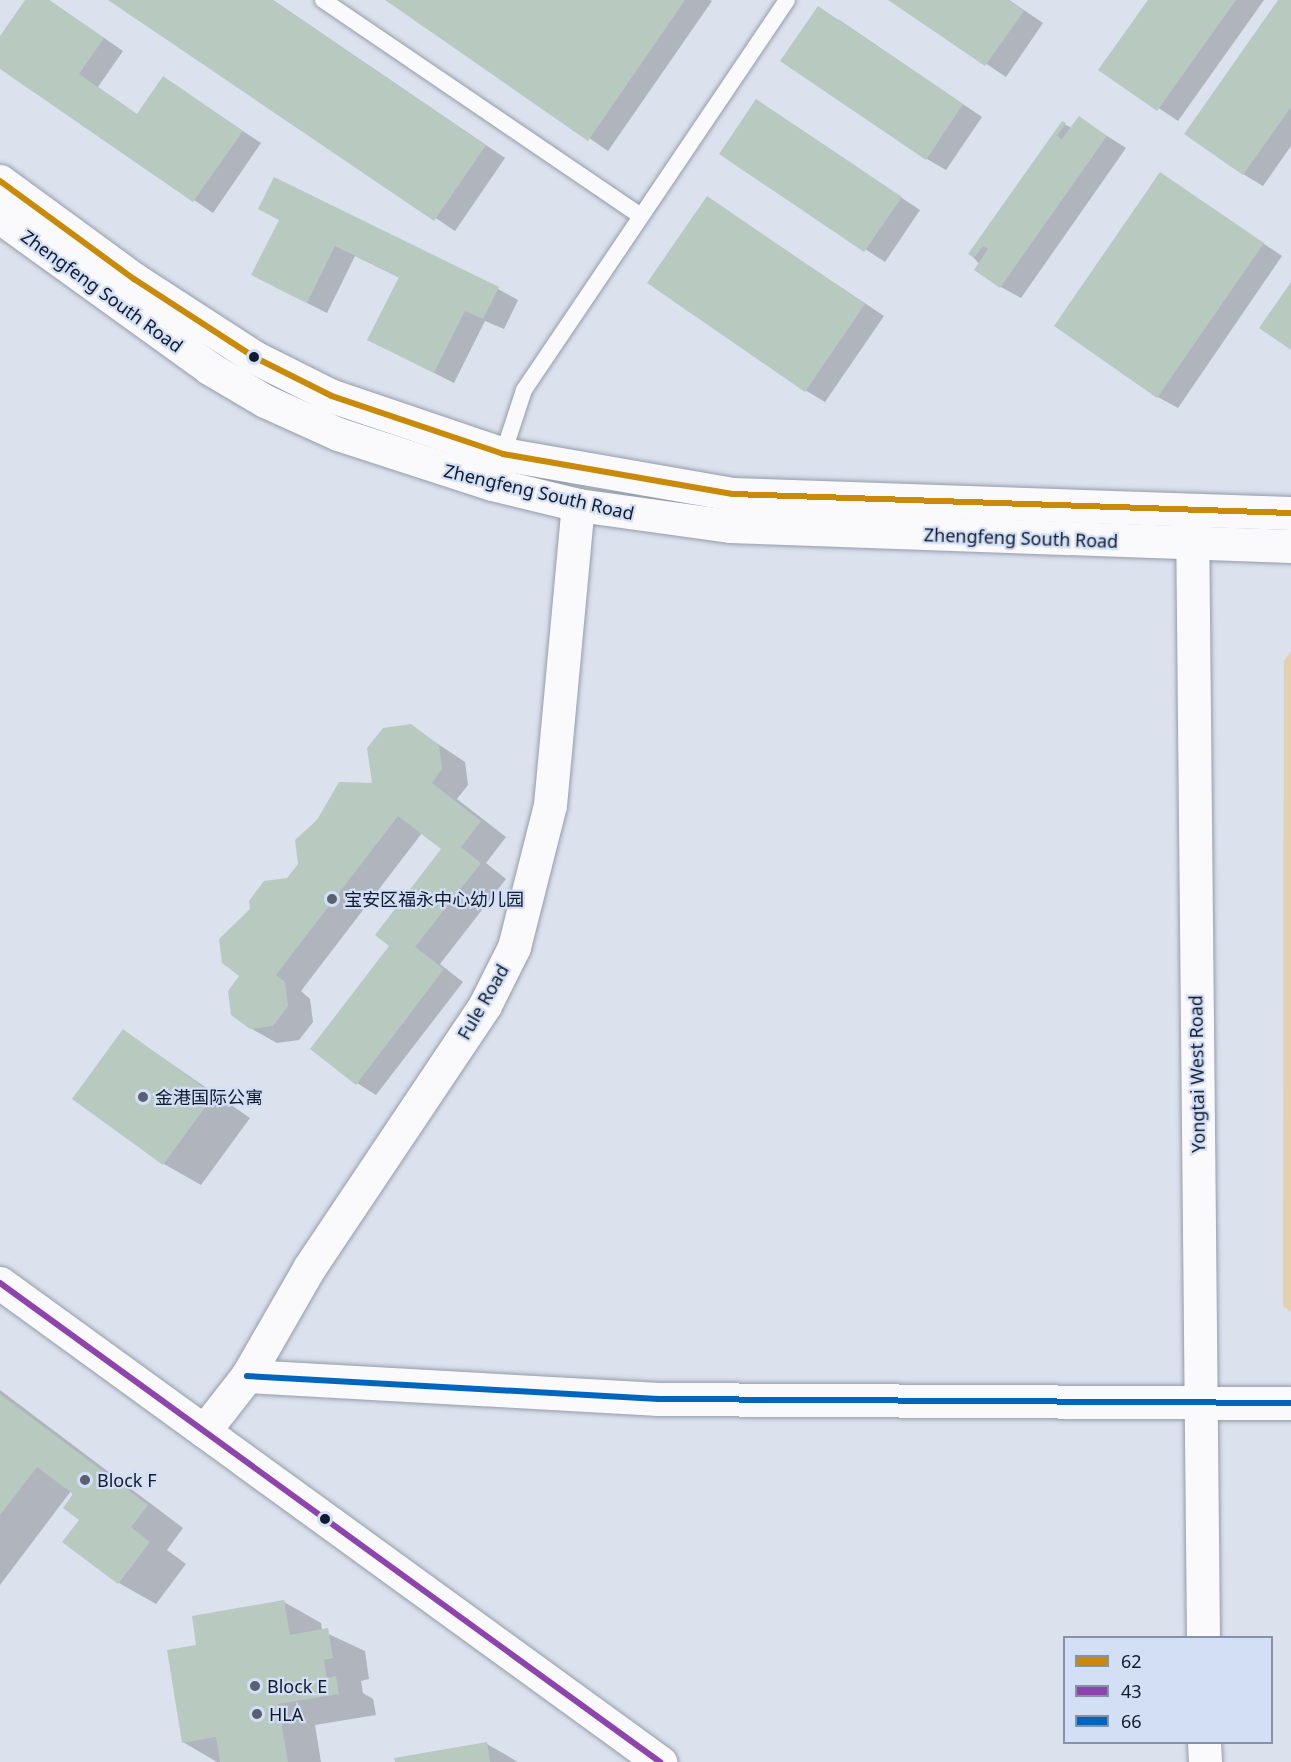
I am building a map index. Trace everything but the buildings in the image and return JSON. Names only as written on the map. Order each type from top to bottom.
[{"type":"street","name":"Zhengfeng South Road","points":[[0,181],[134,279],[254,357],[332,396],[503,454],[733,494],[1291,513]]},
{"type":"street","name":"Zhengfeng South Road","points":[[0,217],[209,368],[265,401],[412,460],[578,505],[795,531],[1291,546]]},
{"type":"street","name":"Fule Road","points":[[204,1431],[247,1376],[309,1268],[484,1005],[514,947],[550,805],[578,505]]},
{"type":"street","name":"Yongtai West Road","points":[[1191,510],[1203,1636]]},
{"type":"street","points":[[0,1283],[660,1762]]},
{"type":"street","points":[[247,1376],[658,1399],[1291,1403]]},
{"type":"street","points":[[1204,1744],[1205,1762]]},
{"type":"lane","points":[[323,0],[641,216]]},
{"type":"lane","points":[[503,454],[524,390],[787,0]]},
{"type":"shaded area","points":[[1291,651],[1291,1312],[1283,1306],[1284,661]]},
{"type":"transit line","name":"62","points":[[0,181],[134,279],[254,357],[332,396],[503,454],[733,494],[1291,513]]},
{"type":"transit line","name":"43","points":[[0,1283],[660,1762]]},
{"type":"transit line","name":"66","points":[[247,1376],[658,1399],[1291,1403]]},
{"type":"place","name":"宝安区福永中心幼儿园","points":[[332,899]]},
{"type":"place","name":"金港国际公寓","points":[[143,1097]]},
{"type":"place","name":"Block F","points":[[85,1480]]},
{"type":"place","name":"Block E","points":[[255,1686]]},
{"type":"place","name":"HLA","points":[[257,1714]]}]
